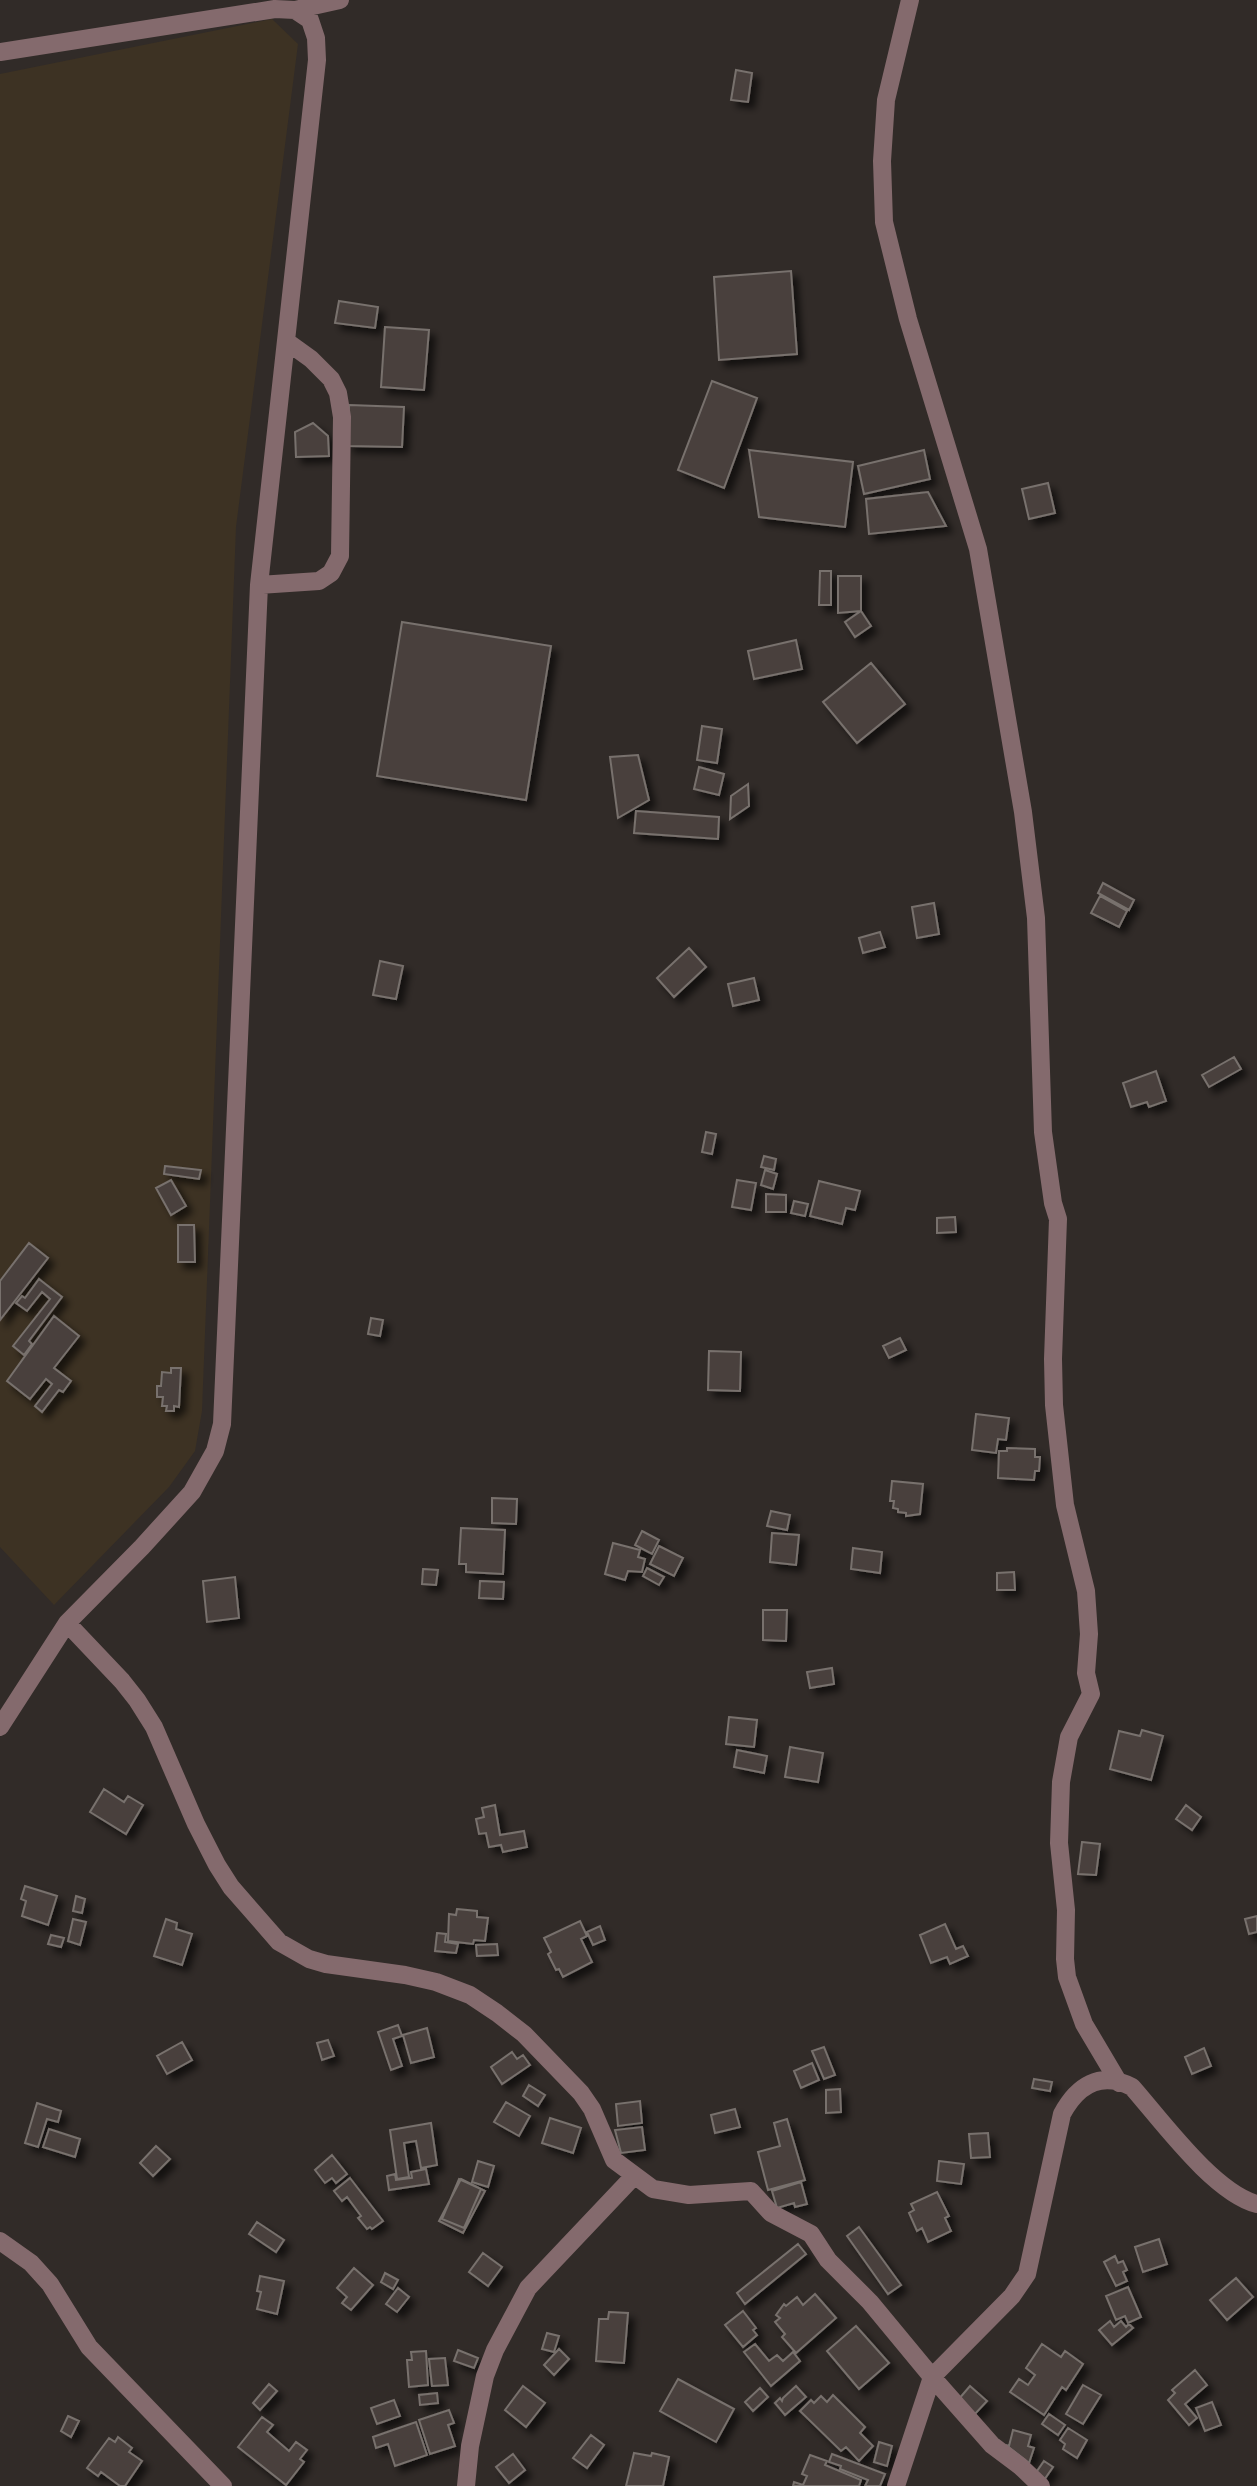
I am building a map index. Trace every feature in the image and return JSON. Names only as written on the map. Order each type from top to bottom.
[{"type":"street","points":[[2,47],[275,9],[295,10],[340,0]]},
{"type":"street","points":[[910,0],[886,100],[882,160],[884,222],[908,319],[978,549],[1000,666],[1028,846],[1036,918],[1041,1020],[1040,1096],[1047,1165],[1058,1219],[1054,1405],[1065,1505],[1086,1591],[1089,1634],[1086,1673],[1091,1693],[1069,1737],[1061,1782],[1059,1843],[1066,1898],[1065,1959],[1067,1978],[1084,2024],[1119,2083]]},
{"type":"street","points":[[0,1727],[67,1623],[142,1548],[192,1492],[215,1451],[222,1424],[259,585],[317,60],[312,22],[295,10]]},
{"type":"street","points":[[259,585],[319,581],[331,573],[340,556],[340,400],[331,379],[311,359],[286,341]]},
{"type":"street","points":[[67,1623],[137,1700],[154,1727],[217,1865],[248,1908],[279,1942],[309,1959],[326,1964],[405,1975],[436,1982],[470,1995],[524,2034],[581,2093],[592,2109],[614,2160],[634,2176],[653,2189],[689,2195],[751,2192],[771,2213],[811,2234],[828,2260],[870,2302],[992,2445],[1041,2486]]},
{"type":"street","points":[[896,2486],[932,2377],[1012,2296],[1027,2274],[1062,2114],[1070,2099],[1086,2085],[1102,2081],[1132,2087],[1213,2179],[1248,2202],[1257,2204]]},
{"type":"street","points":[[466,2486],[485,2376],[495,2350],[528,2288],[634,2176]]},
{"type":"street","points":[[0,2241],[31,2263],[50,2284],[89,2347],[223,2486]]},
{"type":"shaded area","points":[[272,19],[298,44],[236,527],[202,1411],[195,1451],[169,1487],[54,1605],[0,1547],[0,74]]},
{"type":"building","points":[[736,70],[752,73],[748,102],[731,100]]},
{"type":"building","points":[[791,271],[797,354],[719,360],[714,277]]},
{"type":"building","points":[[339,301],[378,307],[375,328],[335,323]]},
{"type":"building","points":[[385,327],[429,330],[424,390],[381,387]]},
{"type":"building","points":[[712,381],[757,398],[724,488],[678,470]]},
{"type":"building","points":[[349,405],[404,407],[402,447],[348,446]]},
{"type":"building","points":[[313,423],[328,436],[329,456],[296,457],[295,432]]},
{"type":"building","points":[[749,450],[853,462],[845,527],[759,517]]},
{"type":"building","points":[[924,450],[930,479],[864,494],[858,466]]},
{"type":"building","points":[[1048,483],[1055,513],[1029,519],[1022,489]]},
{"type":"building","points":[[928,492],[946,526],[869,534],[866,499]]},
{"type":"building","points":[[820,571],[831,571],[831,605],[819,605]]},
{"type":"building","points":[[838,576],[861,576],[861,611],[838,613]]},
{"type":"building","points":[[861,611],[871,626],[855,637],[845,622]]},
{"type":"building","points":[[402,622],[551,646],[526,800],[377,776]]},
{"type":"building","points":[[796,640],[802,669],[754,679],[748,651]]},
{"type":"building","points":[[871,663],[905,704],[857,743],[823,702]]},
{"type":"building","points":[[702,726],[722,729],[717,763],[697,760]]},
{"type":"building","points":[[638,755],[649,800],[618,818],[610,757]]},
{"type":"building","points":[[699,767],[724,774],[719,795],[694,789]]},
{"type":"building","points":[[748,784],[749,806],[730,819],[731,796]]},
{"type":"building","points":[[636,811],[719,817],[718,839],[634,833]]},
{"type":"building","points":[[1103,883],[1134,900],[1129,910],[1098,893]]},
{"type":"building","points":[[1100,896],[1127,911],[1119,927],[1091,913]]},
{"type":"building","points":[[934,903],[939,934],[917,938],[912,907]]},
{"type":"building","points":[[880,932],[885,947],[863,953],[859,938]]},
{"type":"building","points":[[689,948],[706,967],[674,997],[657,978]]},
{"type":"building","points":[[380,961],[403,966],[396,999],[373,995]]},
{"type":"building","points":[[754,978],[759,1000],[733,1006],[728,984]]},
{"type":"building","points":[[1234,1057],[1241,1069],[1209,1087],[1202,1075]]},
{"type":"building","points":[[1156,1071],[1166,1101],[1149,1107],[1147,1102],[1131,1107],[1123,1083]]},
{"type":"building","points":[[706,1132],[716,1134],[712,1154],[702,1152]]},
{"type":"building","points":[[764,1156],[776,1159],[774,1170],[761,1167]]},
{"type":"building","points":[[165,1166],[201,1170],[199,1179],[164,1174]]},
{"type":"building","points":[[765,1170],[777,1174],[773,1189],[761,1185]]},
{"type":"building","points":[[171,1180],[186,1206],[171,1215],[156,1188]]},
{"type":"building","points":[[737,1180],[756,1183],[751,1210],[732,1207]]},
{"type":"building","points":[[819,1181],[860,1191],[855,1210],[846,1208],[842,1224],[810,1216]]},
{"type":"building","points":[[766,1194],[786,1195],[786,1212],[766,1212]]},
{"type":"building","points":[[794,1201],[808,1204],[805,1216],[791,1213]]},
{"type":"building","points":[[955,1217],[956,1232],[937,1233],[937,1218]]},
{"type":"building","points":[[178,1225],[194,1225],[195,1262],[178,1262]]},
{"type":"building","points":[[29,1243],[48,1258],[0,1320],[0,1281]]},
{"type":"building","points":[[39,1279],[62,1297],[29,1341],[32,1344],[24,1355],[13,1346],[50,1299],[42,1292],[27,1311],[16,1303],[22,1296],[25,1298]]},
{"type":"building","points":[[54,1316],[79,1336],[54,1368],[71,1381],[63,1392],[59,1390],[42,1412],[35,1406],[52,1384],[46,1379],[30,1399],[7,1381]]},
{"type":"building","points":[[371,1318],[383,1320],[380,1336],[368,1334]]},
{"type":"building","points":[[900,1338],[906,1350],[889,1358],[883,1346]]},
{"type":"building","points":[[709,1351],[741,1352],[740,1391],[708,1390]]},
{"type":"building","points":[[171,1368],[181,1368],[179,1407],[174,1406],[174,1411],[166,1411],[167,1406],[162,1406],[163,1397],[157,1397],[157,1386],[161,1386],[162,1372],[171,1373]]},
{"type":"building","points":[[976,1414],[1009,1418],[1006,1440],[998,1439],[996,1453],[972,1450]]},
{"type":"building","points":[[1007,1448],[1035,1449],[1035,1457],[1040,1457],[1039,1471],[1035,1471],[1034,1480],[998,1478],[999,1451],[1007,1451]]},
{"type":"building","points":[[892,1481],[923,1484],[920,1514],[906,1516],[906,1513],[893,1508],[894,1501],[890,1501]]},
{"type":"building","points":[[492,1498],[517,1499],[516,1524],[492,1523]]},
{"type":"building","points":[[771,1511],[790,1515],[787,1530],[767,1526]]},
{"type":"building","points":[[461,1528],[505,1530],[503,1574],[466,1572],[466,1564],[459,1564]]},
{"type":"building","points":[[642,1531],[659,1540],[652,1554],[635,1545]]},
{"type":"building","points":[[772,1533],[799,1535],[796,1565],[770,1562]]},
{"type":"building","points":[[613,1543],[640,1550],[638,1557],[645,1559],[642,1572],[628,1571],[625,1580],[605,1574]]},
{"type":"building","points":[[659,1546],[683,1558],[674,1576],[650,1564]]},
{"type":"building","points":[[853,1548],[882,1552],[880,1573],[851,1569]]},
{"type":"building","points":[[647,1568],[664,1577],[659,1585],[643,1576]]},
{"type":"building","points":[[423,1569],[438,1570],[436,1585],[422,1584]]},
{"type":"building","points":[[1014,1572],[1015,1590],[997,1590],[997,1573]]},
{"type":"building","points":[[235,1577],[239,1618],[207,1622],[203,1581]]},
{"type":"building","points":[[480,1581],[504,1582],[503,1599],[479,1598]]},
{"type":"building","points":[[763,1610],[787,1610],[786,1641],[763,1640]]},
{"type":"building","points":[[832,1668],[834,1684],[810,1688],[807,1672]]},
{"type":"building","points":[[729,1717],[757,1720],[754,1747],[726,1744]]},
{"type":"building","points":[[1142,1730],[1163,1736],[1151,1780],[1110,1769],[1119,1731],[1140,1736]]},
{"type":"building","points":[[790,1747],[823,1753],[818,1782],[785,1777]]},
{"type":"building","points":[[737,1750],[767,1756],[764,1773],[734,1767]]},
{"type":"building","points":[[104,1789],[124,1802],[128,1796],[143,1805],[126,1834],[90,1812]]},
{"type":"building","points":[[495,1805],[500,1835],[524,1831],[527,1847],[503,1852],[501,1845],[489,1847],[486,1833],[479,1834],[476,1819],[484,1817],[482,1808]]},
{"type":"building","points":[[1186,1805],[1201,1817],[1192,1830],[1176,1819]]},
{"type":"building","points":[[1082,1842],[1100,1844],[1096,1875],[1078,1874]]},
{"type":"building","points":[[25,1886],[57,1896],[48,1925],[22,1916],[26,1901],[21,1899]]},
{"type":"building","points":[[76,1896],[85,1899],[82,1913],[73,1911]]},
{"type":"building","points":[[457,1909],[477,1911],[477,1917],[488,1918],[485,1941],[474,1940],[473,1944],[448,1941],[449,1914],[456,1915]]},
{"type":"building","points":[[1257,1916],[1257,1932],[1249,1934],[1245,1919]]},
{"type":"building","points":[[73,1919],[86,1922],[80,1945],[68,1941]]},
{"type":"building","points":[[166,1919],[177,1923],[176,1929],[192,1934],[182,1965],[154,1956]]},
{"type":"building","points":[[580,1921],[587,1936],[581,1939],[592,1962],[563,1977],[548,1954],[551,1952],[544,1938]]},
{"type":"building","points":[[945,1924],[956,1949],[963,1946],[968,1956],[950,1964],[947,1957],[931,1963],[920,1935]]},
{"type":"building","points":[[600,1926],[605,1940],[593,1945],[587,1932]]},
{"type":"building","points":[[437,1933],[446,1934],[445,1942],[458,1944],[456,1953],[435,1951]]},
{"type":"building","points":[[51,1935],[64,1938],[61,1947],[48,1944]]},
{"type":"building","points":[[497,1944],[498,1955],[477,1956],[476,1945]]},
{"type":"building","points":[[398,2025],[402,2036],[393,2039],[402,2066],[391,2070],[378,2032]]},
{"type":"building","points":[[427,2028],[434,2057],[411,2063],[403,2035]]},
{"type":"building","points":[[328,2040],[334,2056],[322,2060],[317,2043]]},
{"type":"building","points":[[182,2042],[192,2060],[167,2074],[157,2056]]},
{"type":"building","points":[[824,2047],[835,2075],[824,2079],[812,2051]]},
{"type":"building","points":[[1204,2048],[1211,2066],[1192,2074],[1185,2057]]},
{"type":"building","points":[[512,2052],[517,2059],[523,2055],[530,2065],[502,2084],[491,2067]]},
{"type":"building","points":[[812,2063],[819,2080],[801,2088],[794,2071]]},
{"type":"building","points":[[1034,2079],[1052,2082],[1050,2091],[1032,2088]]},
{"type":"building","points":[[529,2085],[545,2095],[538,2106],[523,2096]]},
{"type":"building","points":[[840,2089],[841,2112],[826,2113],[826,2090]]},
{"type":"building","points":[[640,2101],[642,2123],[618,2126],[616,2104]]},
{"type":"building","points":[[506,2102],[530,2116],[519,2136],[494,2122]]},
{"type":"building","points":[[37,2103],[61,2111],[58,2122],[47,2119],[38,2147],[25,2143]]},
{"type":"building","points":[[735,2109],[740,2127],[715,2133],[711,2115]]},
{"type":"building","points":[[550,2118],[581,2128],[573,2153],[542,2143]]},
{"type":"building","points":[[787,2119],[805,2180],[768,2190],[758,2152],[780,2146],[774,2123]]},
{"type":"building","points":[[431,2123],[437,2165],[421,2168],[416,2141],[404,2143],[409,2177],[397,2179],[390,2130]]},
{"type":"building","points":[[642,2127],[645,2150],[621,2153],[615,2130]]},
{"type":"building","points":[[49,2129],[80,2139],[75,2157],[43,2147]]},
{"type":"building","points":[[988,2133],[990,2157],[971,2158],[969,2134]]},
{"type":"building","points":[[156,2146],[170,2159],[153,2176],[140,2163]]},
{"type":"building","points":[[332,2155],[347,2174],[336,2183],[332,2178],[325,2183],[315,2170]]},
{"type":"building","points":[[478,2161],[494,2166],[488,2187],[472,2182]]},
{"type":"building","points":[[939,2161],[964,2164],[961,2184],[937,2181]]},
{"type":"building","points":[[426,2169],[429,2184],[389,2190],[387,2176],[395,2174],[396,2180],[412,2178],[411,2172]]},
{"type":"building","points":[[350,2178],[383,2221],[372,2229],[367,2229],[358,2218],[361,2216],[347,2197],[342,2201],[334,2191]]},
{"type":"building","points":[[459,2179],[481,2189],[464,2228],[442,2219]]},
{"type":"building","points":[[461,2179],[485,2191],[463,2233],[439,2221]]},
{"type":"building","points":[[801,2182],[807,2204],[795,2207],[794,2203],[777,2208],[772,2191]]},
{"type":"building","points":[[937,2192],[949,2216],[945,2218],[951,2231],[928,2242],[922,2228],[917,2231],[909,2213],[914,2210],[911,2204]]},
{"type":"building","points":[[257,2222],[284,2240],[276,2252],[249,2234]]},
{"type":"building","points":[[859,2227],[901,2285],[888,2294],[847,2236]]},
{"type":"building","points":[[1159,2239],[1167,2264],[1143,2272],[1135,2247]]},
{"type":"building","points":[[798,2244],[806,2254],[745,2304],[737,2293]]},
{"type":"building","points":[[483,2253],[502,2267],[488,2286],[469,2272]]},
{"type":"building","points":[[1115,2256],[1118,2263],[1123,2261],[1127,2270],[1123,2272],[1127,2281],[1116,2286],[1104,2262]]},
{"type":"building","points":[[354,2268],[373,2285],[351,2310],[342,2303],[347,2297],[337,2288]]},
{"type":"building","points":[[385,2273],[398,2280],[393,2289],[381,2282]]},
{"type":"building","points":[[260,2276],[284,2281],[277,2314],[257,2309],[261,2292],[257,2291]]},
{"type":"building","points":[[1236,2278],[1253,2297],[1227,2320],[1210,2300]]},
{"type":"building","points":[[1128,2287],[1141,2317],[1128,2323],[1125,2316],[1116,2320],[1106,2296]]},
{"type":"building","points":[[398,2288],[409,2297],[397,2312],[386,2304]]},
{"type":"building","points":[[815,2294],[836,2318],[796,2353],[782,2337],[785,2334],[775,2322],[780,2318],[776,2315],[784,2304],[786,2306],[797,2297],[803,2305]]},
{"type":"building","points":[[743,2311],[756,2328],[753,2330],[757,2335],[743,2347],[725,2325]]},
{"type":"building","points":[[609,2312],[628,2313],[624,2363],[596,2361],[599,2319],[608,2319]]},
{"type":"building","points":[[1110,2321],[1114,2327],[1121,2321],[1126,2327],[1129,2324],[1133,2328],[1112,2345],[1099,2330]]},
{"type":"building","points":[[856,2326],[889,2363],[859,2389],[827,2351]]},
{"type":"building","points":[[547,2333],[559,2336],[554,2352],[542,2349]]},
{"type":"building","points":[[755,2344],[769,2361],[777,2355],[783,2361],[793,2352],[800,2361],[771,2386],[744,2352]]},
{"type":"building","points":[[1042,2344],[1061,2357],[1065,2351],[1083,2364],[1066,2390],[1062,2387],[1044,2415],[1010,2392],[1019,2379],[1028,2385],[1035,2375],[1026,2368]]},
{"type":"building","points":[[559,2349],[569,2359],[554,2375],[544,2365]]},
{"type":"building","points":[[458,2350],[478,2358],[474,2368],[454,2361]]},
{"type":"building","points":[[426,2351],[428,2385],[409,2387],[407,2360],[412,2360],[411,2352]]},
{"type":"building","points":[[445,2358],[448,2385],[432,2386],[429,2359]]},
{"type":"building","points":[[1195,2370],[1207,2385],[1185,2404],[1197,2418],[1189,2425],[1168,2400],[1175,2393],[1172,2390]]},
{"type":"building","points":[[678,2379],[734,2409],[716,2442],[660,2411]]},
{"type":"building","points":[[269,2384],[277,2391],[260,2410],[253,2403]]},
{"type":"building","points":[[1083,2385],[1101,2395],[1083,2424],[1066,2414]]},
{"type":"building","points":[[523,2386],[545,2403],[526,2427],[505,2410]]},
{"type":"building","points":[[796,2386],[806,2397],[785,2415],[775,2403],[780,2398],[782,2401]]},
{"type":"building","points":[[970,2386],[987,2401],[975,2414],[958,2400]]},
{"type":"building","points":[[760,2388],[768,2397],[753,2411],[745,2402]]},
{"type":"building","points":[[437,2393],[438,2403],[420,2405],[419,2395]]},
{"type":"building","points":[[833,2395],[865,2427],[860,2433],[873,2446],[859,2461],[846,2447],[841,2451],[800,2411],[811,2400],[814,2403],[821,2396],[827,2402]]},
{"type":"building","points":[[394,2400],[400,2416],[377,2424],[371,2408]]},
{"type":"building","points":[[1212,2402],[1221,2425],[1205,2431],[1196,2408]]},
{"type":"building","points":[[449,2410],[454,2423],[448,2425],[455,2446],[430,2454],[419,2420]]},
{"type":"building","points":[[1049,2414],[1065,2425],[1058,2435],[1042,2424]]},
{"type":"building","points":[[68,2416],[79,2421],[71,2437],[61,2431]]},
{"type":"building","points":[[262,2417],[273,2425],[267,2432],[289,2451],[296,2442],[307,2450],[300,2459],[304,2462],[286,2485],[238,2447]]},
{"type":"building","points":[[416,2422],[427,2455],[395,2466],[388,2444],[376,2448],[373,2437]]},
{"type":"building","points":[[1068,2428],[1087,2440],[1077,2458],[1063,2449],[1065,2444],[1060,2440]]},
{"type":"building","points":[[1013,2430],[1031,2435],[1028,2446],[1034,2448],[1029,2463],[1006,2445],[1009,2446]]},
{"type":"building","points":[[591,2435],[604,2445],[587,2468],[573,2458]]},
{"type":"building","points":[[118,2437],[132,2448],[129,2452],[142,2461],[125,2486],[120,2486],[101,2472],[98,2476],[87,2468],[109,2438],[115,2442]]},
{"type":"building","points":[[879,2442],[892,2446],[887,2466],[874,2462]]},
{"type":"building","points":[[634,2453],[669,2457],[663,2486],[626,2486]]},
{"type":"building","points":[[513,2454],[525,2470],[509,2483],[496,2467]]},
{"type":"building","points":[[832,2454],[885,2474],[880,2486],[865,2486],[868,2480],[829,2462]]},
{"type":"building","points":[[810,2455],[827,2461],[825,2465],[861,2480],[859,2486],[793,2486],[794,2482],[803,2485],[807,2476],[802,2474]]},
{"type":"building","points":[[1044,2461],[1053,2467],[1044,2480],[1035,2474]]}]
